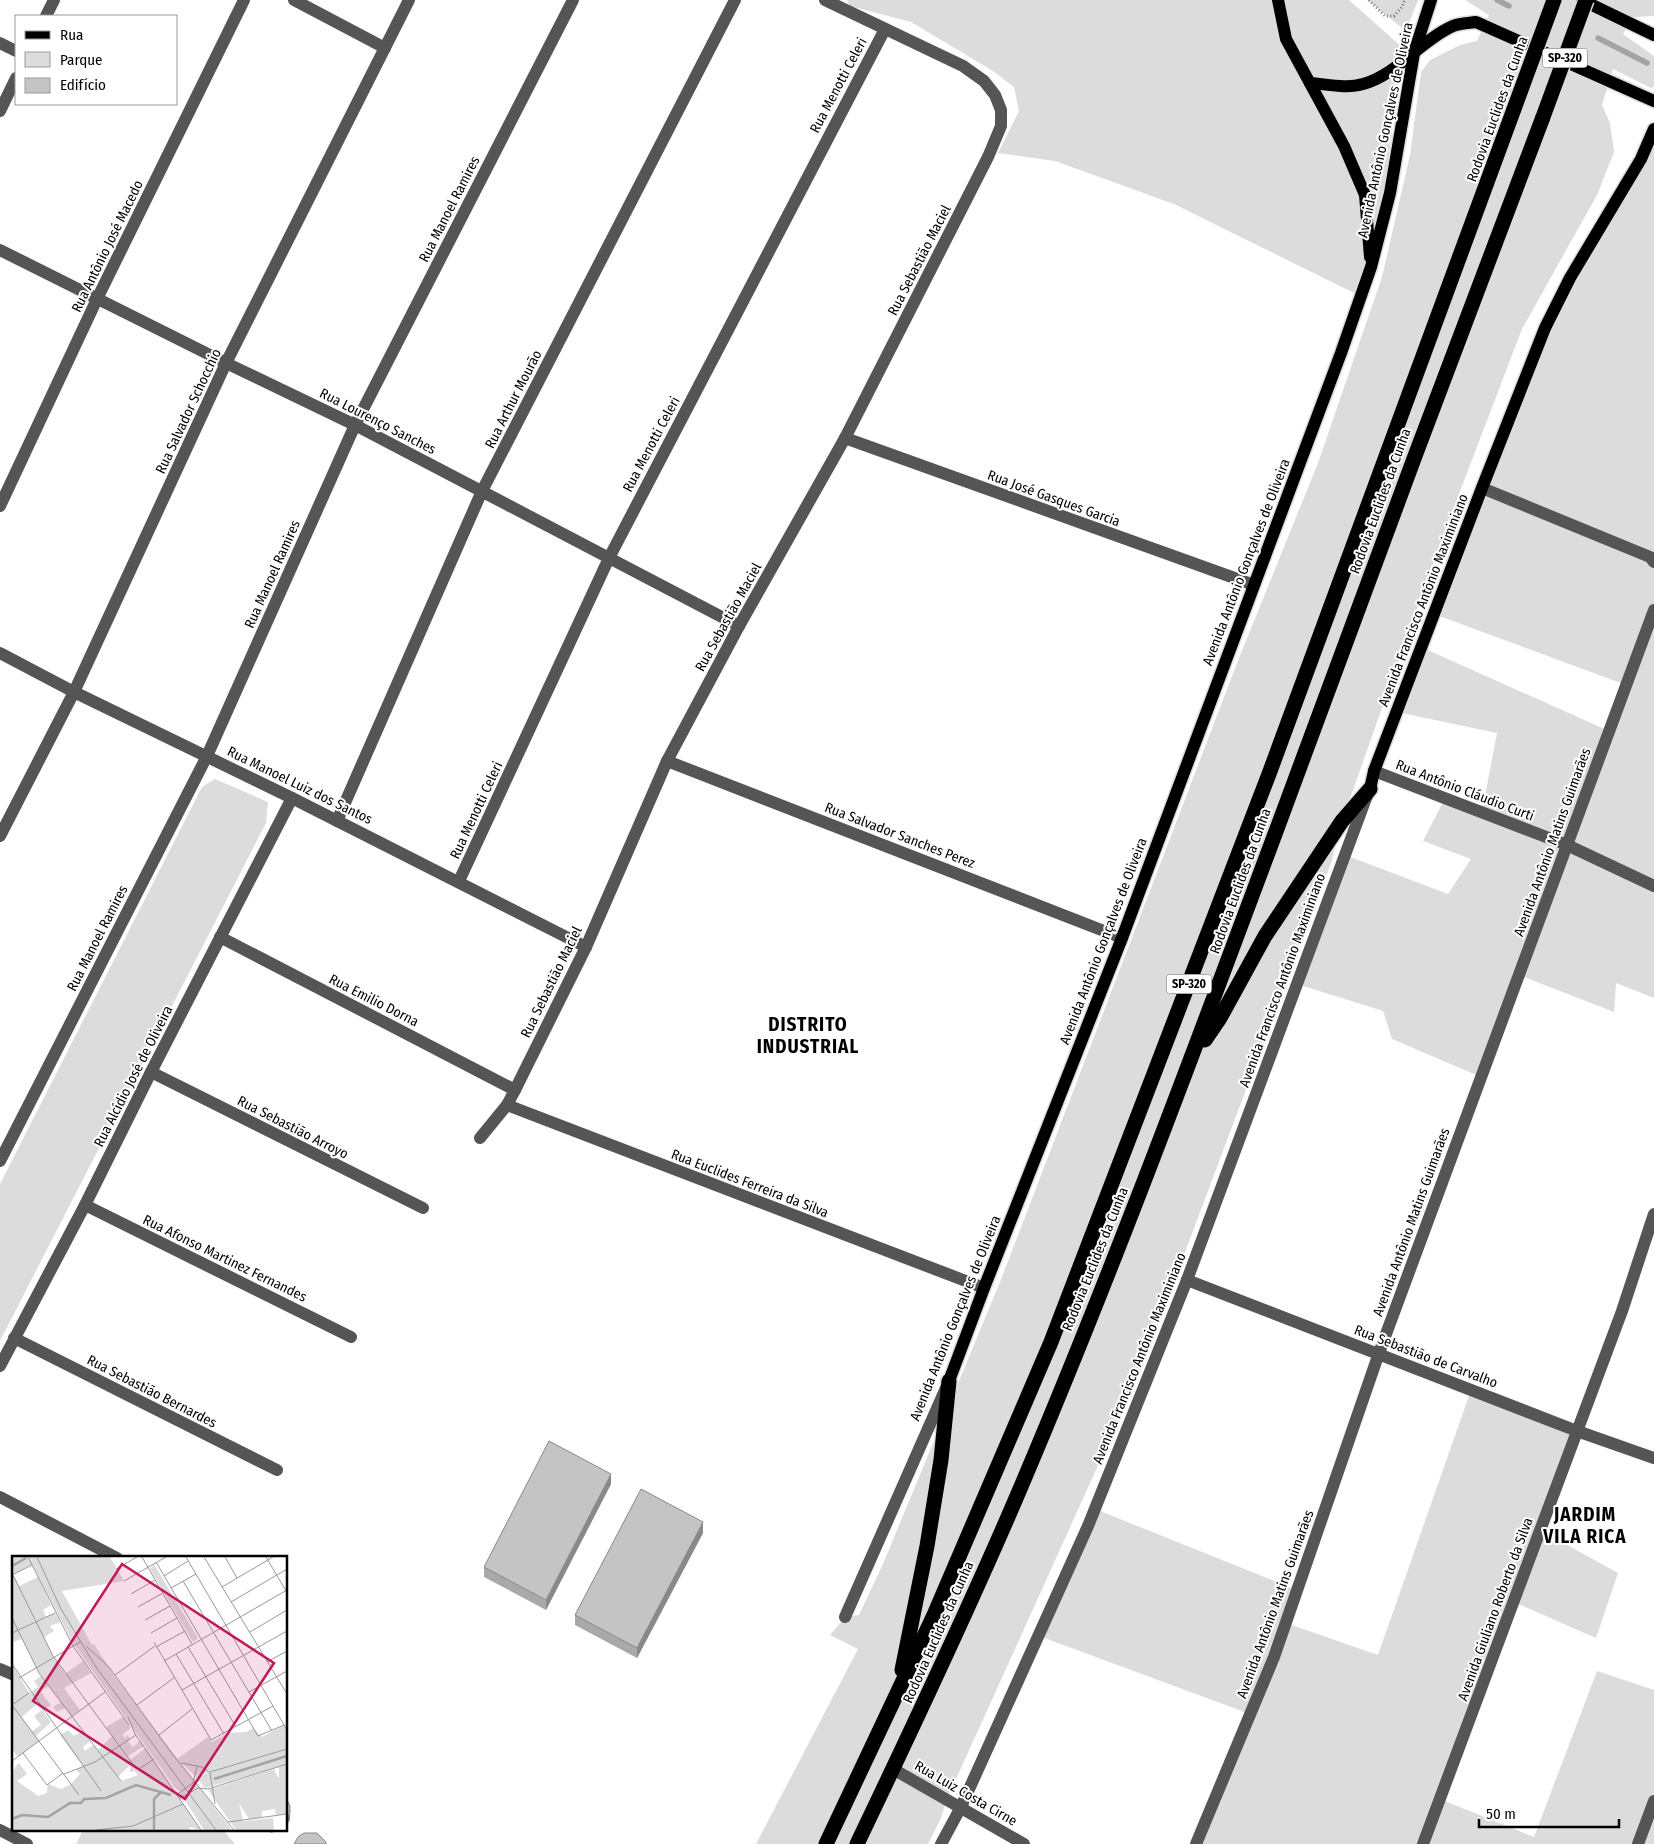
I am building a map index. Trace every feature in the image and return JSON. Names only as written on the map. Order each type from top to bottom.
[{"type":"highway","name":"Rodovia Euclides da Cunha","points":[[826,1844],[934,1615],[1051,1342],[1269,774],[1554,0]]},
{"type":"highway","name":"Rodovia Euclides da Cunha","points":[[857,1844],[1017,1497],[1190,1062],[1439,388],[1586,0]]},
{"type":"highway","points":[[1190,1062],[1220,1018],[1265,936],[1342,821],[1370,788]]},
{"type":"highway","points":[[896,1699],[929,1537],[941,1460],[949,1381]]},
{"type":"main road","name":"Avenida Antônio Gonçalves de Oliveira","points":[[1278,0],[1286,39],[1344,146],[1365,195],[1371,267]]},
{"type":"main road","name":"Avenida Antônio Gonçalves de Oliveira","points":[[949,1381],[1122,938],[1341,353],[1371,267],[1390,193],[1414,53],[1431,0]]},
{"type":"main road","points":[[1582,0],[1654,35]]},
{"type":"main road","points":[[1310,82],[1339,86],[1362,85],[1381,76],[1414,53],[1429,39],[1455,25],[1476,22],[1654,101]]},
{"type":"main road","name":"Avenida Francisco Antônio Maximiniano","points":[[1370,788],[1374,771],[1545,328],[1570,278],[1641,159],[1654,129]]},
{"type":"street","points":[[46,15],[54,0]]},
{"type":"street","name":"Rua Antônio José Macedo","points":[[0,506],[97,299],[244,0]]},
{"type":"street","points":[[294,0],[385,48]]},
{"type":"street","name":"Rua Salvador Schocchio","points":[[0,836],[74,692],[226,363],[409,0]]},
{"type":"street","name":"Rua Manoel Ramires","points":[[0,1160],[207,756],[355,425],[573,0]]},
{"type":"street","name":"Rua Arthur Mourão","points":[[337,821],[482,491],[734,0]]},
{"type":"street","points":[[825,0],[885,29]]},
{"type":"street","name":"Rua Sebastião Maciel","points":[[480,1138],[507,1106],[586,947],[667,761],[739,626],[845,438],[988,157],[1001,126],[1001,110],[995,95],[984,81],[963,66],[885,29]]},
{"type":"street","name":"Rua Menotti Celeri","points":[[459,881],[609,558],[885,29]]},
{"type":"street","points":[[0,43],[15,51]]},
{"type":"street","points":[[0,111],[15,80]]},
{"type":"street","name":"Rua Lourenço Sanches","points":[[0,250],[355,425],[739,626]]},
{"type":"street","name":"Rua José Gasques Garcia","points":[[845,438],[1254,585]]},
{"type":"street","points":[[1482,488],[1650,557],[1654,562]]},
{"type":"street","name":"Avenida Antônio Matins Guimarães","points":[[1196,1844],[1274,1658],[1379,1353],[1654,610]]},
{"type":"street","name":"Rua Manoel Luiz dos Santos","points":[[0,653],[74,692],[459,881],[586,947]]},
{"type":"street","name":"Rua Salvador Sanches Perez","points":[[667,761],[1122,938]]},
{"type":"street","name":"Rua Antônio Cláudio Curti","points":[[1374,771],[1567,845],[1654,886]]},
{"type":"street","name":"Avenida Francisco Antônio Maximiniano","points":[[941,1844],[961,1807],[1088,1526],[1187,1280],[1370,788]]},
{"type":"street","name":"Rua Alcídio José de Oliveira","points":[[0,1366],[85,1205],[292,798]]},
{"type":"street","name":"Rua Emilio Dorna","points":[[220,937],[514,1090]]},
{"type":"street","name":"Rua Sebastião Arroyo","points":[[151,1072],[423,1208]]},
{"type":"street","name":"Rua Euclides Ferreira da Silva","points":[[507,1106],[984,1288]]},
{"type":"street","name":"Rua Afonso Martinez Fernandes","points":[[85,1205],[350,1337]]},
{"type":"street","name":"Avenida Giuliano Roberto da Silva","points":[[1423,1844],[1622,1311],[1654,1214]]},
{"type":"street","name":"Rua Sebastião de Carvalho","points":[[1187,1280],[1577,1431],[1654,1458]]},
{"type":"street","name":"Rua Sebastião Bernardes","points":[[14,1338],[277,1470]]},
{"type":"street","name":"Avenida Antônio Gonçalves de Oliveira","points":[[845,1617],[949,1381]]},
{"type":"street","points":[[0,1497],[114,1556]]},
{"type":"street","points":[[0,1668],[12,1674]]},
{"type":"street","name":"Rua Luiz Costa Cirne","points":[[893,1769],[1024,1844]]},
{"type":"street","points":[[1638,1844],[1654,1801]]},
{"type":"street","points":[[0,1830],[27,1844]]},
{"type":"path","points":[[1369,0],[1386,16],[1394,16],[1402,7],[1404,0]]},
{"type":"green space","points":[[847,0],[1349,0],[1403,48],[1385,185],[1366,260],[1354,293],[1174,204],[1055,161],[998,153],[1019,111],[1014,87],[993,71],[911,22],[850,6]]},
{"type":"green space","points":[[1367,0],[1418,0],[1406,31]]},
{"type":"green space","points":[[1465,0],[1654,0],[1654,16],[1634,17],[1623,34],[1654,56],[1654,87],[1651,88],[1613,69],[1602,105],[1610,123],[1614,152],[1597,195],[1522,329],[1444,533],[1342,821],[1331,863],[1139,1375],[928,1844],[756,1844],[858,1649],[830,1635],[845,1617],[859,1615],[883,1564],[1002,1277],[1239,658],[1318,463],[1382,277],[1410,155],[1421,72],[1430,60],[1460,45],[1477,41],[1489,15]]},
{"type":"green space","points":[[1654,129],[1654,998],[1616,983],[1614,1012],[1519,975],[1481,1077],[1392,1039],[1383,1011],[1297,984],[1345,855],[1448,894],[1471,859],[1423,841],[1445,798],[1482,812],[1497,733],[1397,712],[1421,647],[1609,731],[1626,685],[1434,614],[1545,328]]},
{"type":"green space","points":[[215,779],[268,802],[266,823],[0,1341],[0,1184],[202,787]]},
{"type":"green space","points":[[1471,1390],[1577,1431],[1540,1530],[1618,1573],[1596,1638],[1514,1602],[1440,1799],[1534,1837],[1597,1671],[1654,1690],[1654,1844],[1196,1844],[1250,1714],[1039,1636],[1095,1509],[1297,1590],[1286,1623],[1378,1655]]},
{"type":"green space","points":[[82,1832],[225,1832],[235,1844],[76,1844]]},
{"type":"building","points":[[549,1441],[611,1474],[546,1600],[484,1567]]},
{"type":"building","points":[[641,1489],[703,1522],[637,1648],[575,1615]]},
{"type":"building","points":[[288,1802],[290,1806],[288,1816]]},
{"type":"building","points":[[304,1833],[317,1833],[326,1844],[294,1844],[298,1837]]},
{"type":"waterway","points":[[1497,0],[1509,6]]},
{"type":"waterway","points":[[1598,38],[1647,63]]},
{"type":"district","name":"DISTRITO INDUSTRIAL","points":[[808,1035]]},
{"type":"district","name":"JARDIM VILA RICA","points":[[1585,1525]]}]
